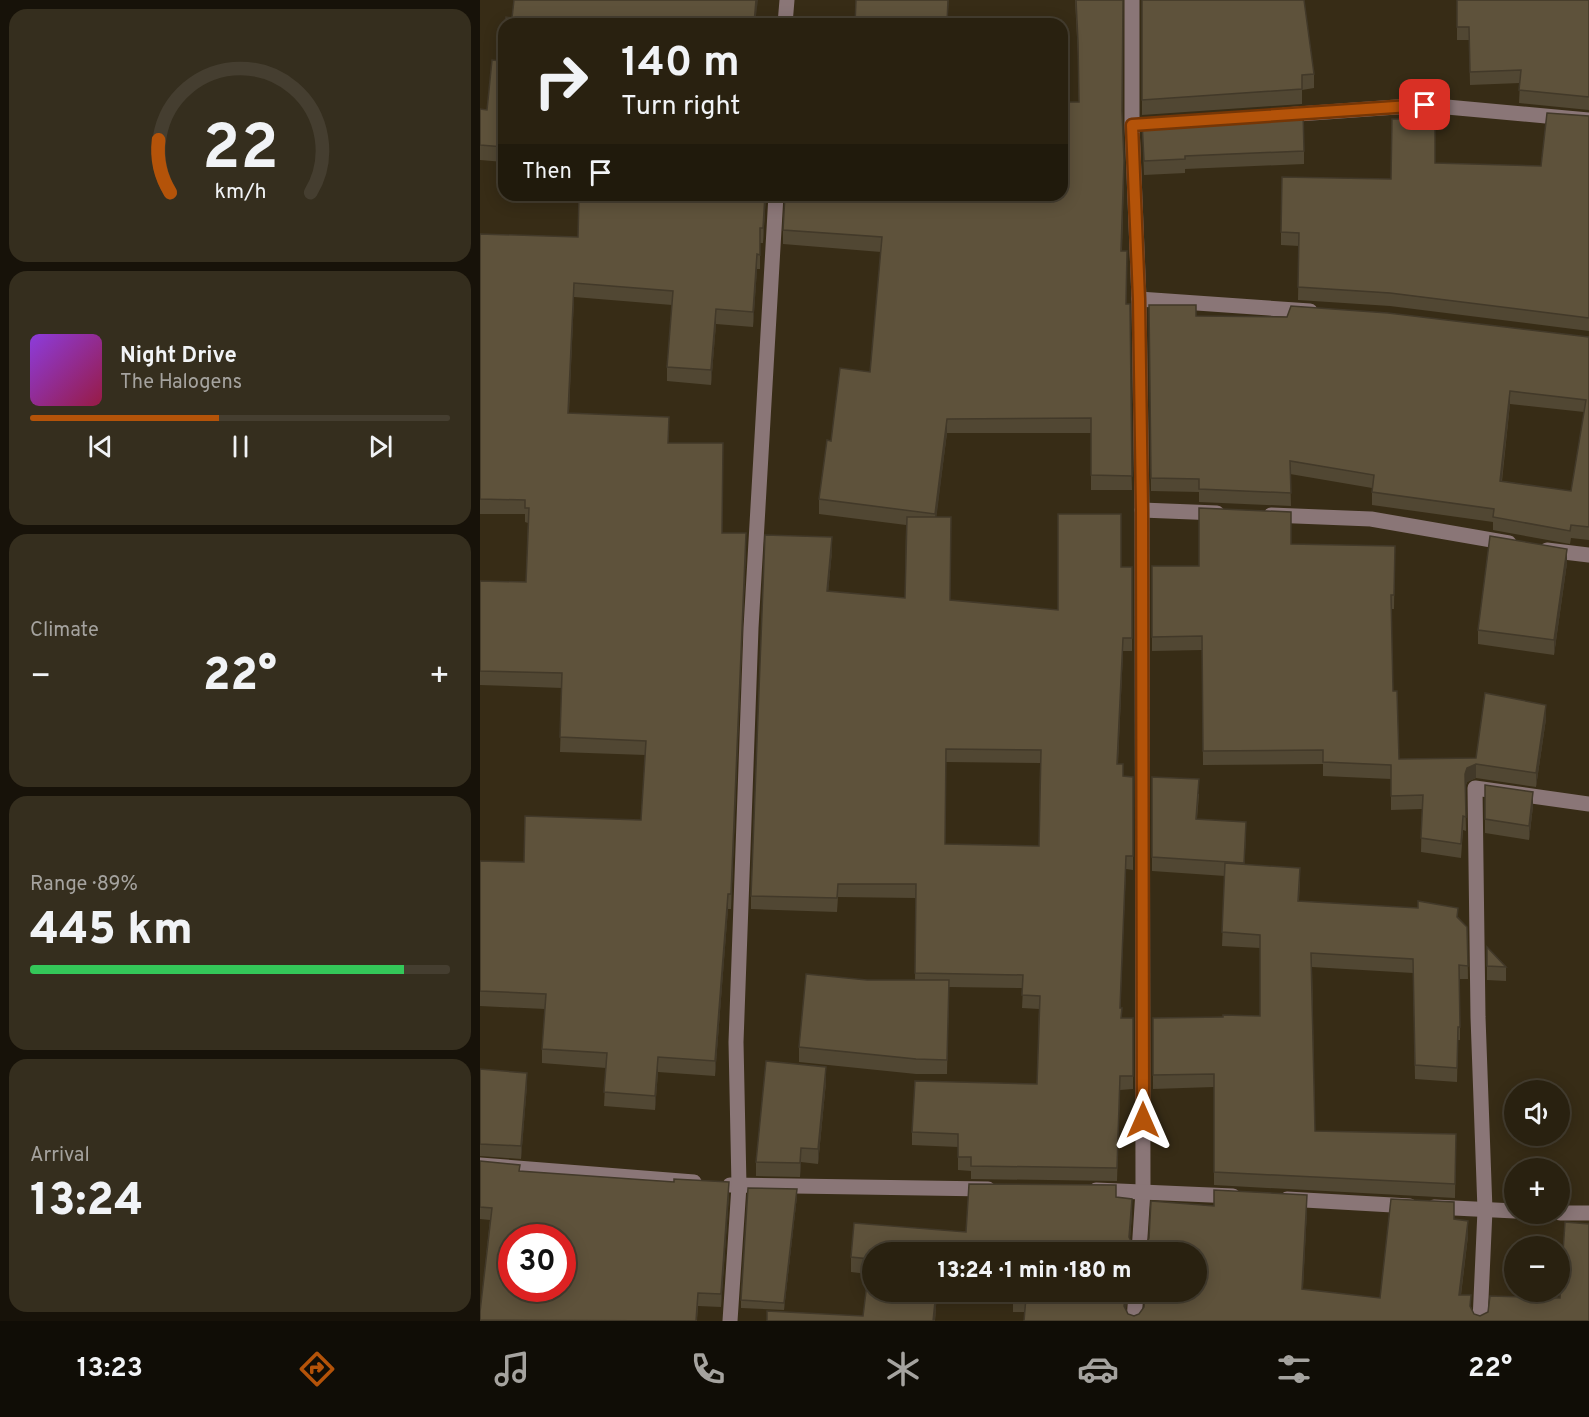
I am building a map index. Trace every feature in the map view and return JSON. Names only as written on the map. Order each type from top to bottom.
[{"type":"street","points":[[786,18],[787,0]]},
{"type":"street","points":[[1132,0],[1138,125],[1142,510],[1143,1191],[1140,1242]]},
{"type":"street","points":[[1272,115],[1425,105],[1589,120]]},
{"type":"street","points":[[730,1321],[739,1186],[736,1042],[750,664],[776,201]]},
{"type":"street","points":[[1139,299],[1330,312]]},
{"type":"street","points":[[1142,510],[1234,514]]},
{"type":"street","points":[[1257,514],[1371,519],[1570,554],[1589,555]]},
{"type":"street","points":[[1480,1321],[1485,1210],[1478,1017],[1475,788],[1589,804]]},
{"type":"street","points":[[480,1165],[739,1186],[1000,1189]]},
{"type":"street","points":[[1083,1190],[1249,1197]]},
{"type":"street","points":[[1273,1198],[1504,1211]]},
{"type":"street","points":[[1570,1213],[1589,1214]]},
{"type":"street","points":[[1134,1321],[1135,1302]]},
{"type":"building","points":[[514,0],[756,0],[754,18],[512,18]]},
{"type":"building","points":[[856,0],[948,0],[947,18],[855,18]]},
{"type":"building","points":[[1076,0],[1123,0],[1124,161],[1121,251],[1127,251],[1126,304],[1130,304],[1132,476],[1091,475],[1091,418],[947,419],[935,514],[819,499],[827,440],[831,441],[840,368],[870,372],[882,237],[783,230],[785,201],[1068,201],[1068,102],[1079,102]]},
{"type":"building","points":[[1142,0],[1304,0],[1314,74],[1302,75],[1302,89],[1142,100]]},
{"type":"building","points":[[1457,0],[1589,0],[1589,97],[1519,90],[1521,70],[1470,72],[1469,27],[1457,27]]},
{"type":"building","points":[[492,60],[498,61],[498,146],[480,145],[480,109],[487,110]]},
{"type":"building","points":[[1303,110],[1304,151],[1185,156],[1185,159],[1144,161],[1142,121]]},
{"type":"building","points":[[1547,113],[1589,116],[1589,318],[1390,293],[1298,287],[1299,233],[1281,232],[1282,177],[1391,179],[1392,119],[1435,119],[1435,163],[1541,166]]},
{"type":"building","points":[[579,201],[765,201],[763,228],[760,228],[760,255],[757,254],[753,312],[716,309],[711,370],[667,367],[673,291],[574,283],[568,413],[669,417],[668,443],[723,443],[722,533],[746,533],[731,894],[728,894],[715,1061],[658,1057],[655,1096],[604,1092],[607,1053],[542,1049],[546,994],[480,991],[480,861],[524,862],[525,816],[641,820],[646,741],[560,737],[562,673],[480,671],[480,581],[526,582],[529,508],[525,508],[525,500],[480,499],[480,234],[578,237]]},
{"type":"building","points":[[1149,305],[1196,305],[1196,316],[1287,317],[1291,306],[1388,313],[1589,337],[1589,527],[1571,525],[1570,531],[1493,517],[1494,509],[1372,492],[1374,475],[1290,461],[1291,493],[1199,489],[1199,479],[1151,478]],"holes":[[[1510,391],[1586,400],[1571,491],[1500,481]]]},
{"type":"building","points":[[1199,508],[1291,512],[1291,544],[1395,546],[1394,595],[1391,595],[1393,691],[1397,691],[1399,759],[1476,758],[1485,693],[1546,705],[1536,773],[1476,764],[1467,768],[1465,774],[1466,817],[1463,816],[1461,844],[1421,838],[1423,795],[1391,796],[1391,765],[1323,762],[1323,750],[1203,751],[1202,636],[1152,637],[1152,566],[1199,566]]},
{"type":"building","points":[[1058,514],[1121,514],[1121,567],[1132,567],[1132,638],[1123,638],[1117,764],[1123,764],[1123,776],[1133,777],[1133,856],[1126,856],[1120,1008],[1122,1008],[1121,1018],[1133,1018],[1133,1076],[1120,1076],[1117,1168],[971,1166],[971,1157],[958,1157],[958,1134],[912,1132],[915,1081],[1037,1084],[1040,996],[1022,995],[1023,975],[915,973],[916,884],[838,884],[837,898],[751,896],[765,535],[832,537],[827,591],[905,598],[907,517],[951,517],[950,600],[1058,610]],"holes":[[[946,749],[1041,750],[1039,846],[945,844]]]},
{"type":"building","points":[[1490,536],[1567,549],[1554,640],[1478,630]]},
{"type":"building","points":[[1152,777],[1199,779],[1196,819],[1246,822],[1244,863],[1152,857]]},
{"type":"building","points":[[1485,785],[1533,792],[1529,826],[1485,819]]},
{"type":"building","points":[[1225,863],[1300,868],[1298,901],[1418,908],[1418,901],[1458,908],[1457,917],[1467,927],[1468,966],[1459,965],[1460,1027],[1458,1027],[1457,1068],[1415,1065],[1413,959],[1311,953],[1315,1131],[1456,1134],[1455,1184],[1214,1172],[1214,1074],[1153,1075],[1153,1018],[1260,1016],[1260,935],[1222,932]]},
{"type":"building","points":[[1487,947],[1506,967],[1487,966]]},
{"type":"building","points":[[806,974],[867,980],[949,980],[947,1060],[799,1047]]},
{"type":"building","points":[[766,1061],[826,1067],[818,1149],[801,1148],[800,1163],[756,1162]]},
{"type":"building","points":[[480,1069],[527,1073],[521,1146],[480,1144]]},
{"type":"building","points":[[480,1161],[520,1165],[519,1171],[674,1182],[674,1179],[729,1182],[721,1294],[698,1293],[696,1321],[480,1320],[492,1208],[480,1207]]},
{"type":"building","points":[[969,1184],[1116,1185],[1116,1197],[1132,1199],[1129,1237],[1132,1242],[862,1242],[862,1258],[851,1257],[854,1223],[966,1232]]},
{"type":"building","points":[[748,1188],[797,1189],[784,1303],[741,1300]]},
{"type":"building","points":[[1214,1190],[1307,1195],[1302,1289],[1380,1298],[1391,1199],[1454,1202],[1454,1219],[1468,1221],[1459,1295],[1471,1295],[1470,1306],[1474,1314],[1480,1316],[1488,1312],[1490,1296],[1504,1296],[1504,1302],[1570,1302],[1570,1236],[1564,1236],[1565,1224],[1589,1224],[1589,1321],[1024,1321],[1026,1302],[1125,1302],[1128,1314],[1134,1316],[1139,1314],[1144,1302],[1207,1302],[1207,1242],[1147,1242],[1151,1201],[1214,1206]]},
{"type":"building","points":[[865,1302],[935,1302],[933,1321],[767,1321],[767,1311],[863,1316]]},
{"type":"route","points":[[1143,1120],[1142,510],[1139,299],[1132,125],[1425,105]]}]
